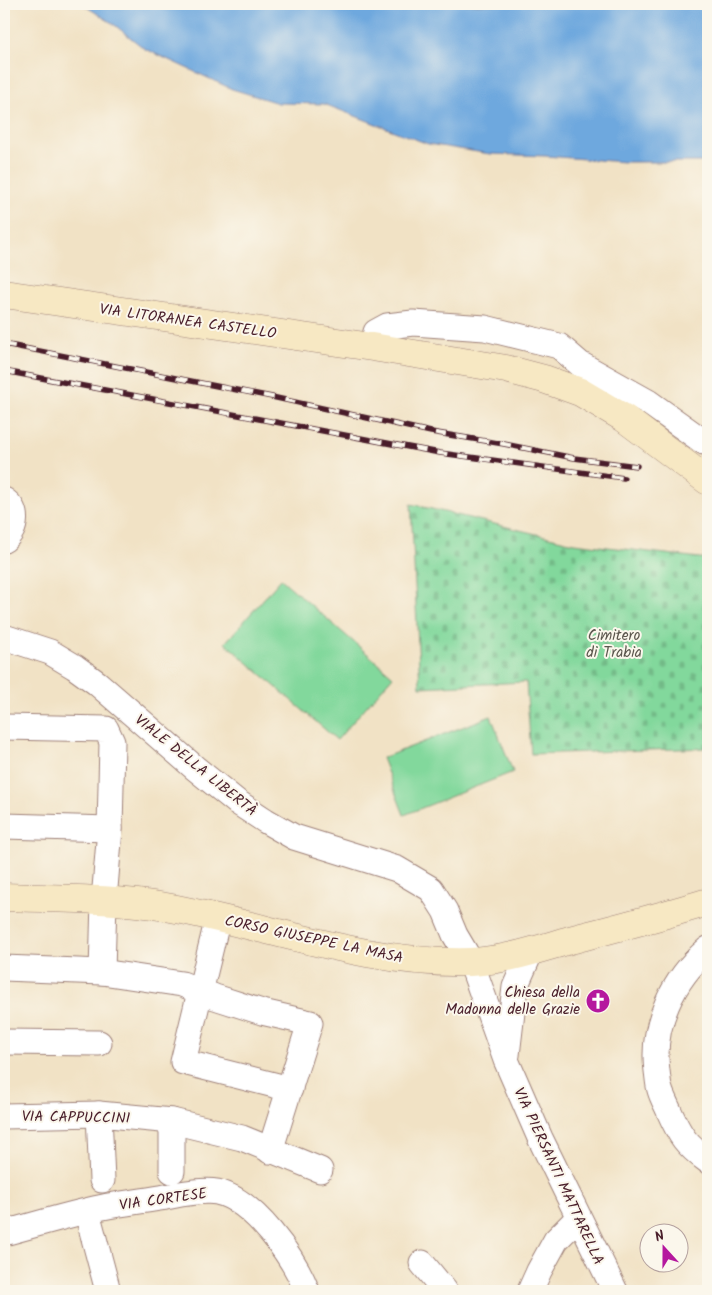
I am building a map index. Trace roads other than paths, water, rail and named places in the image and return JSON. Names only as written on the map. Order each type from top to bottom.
[{"type":"main road","name":"VIA LITORANEA CASTELLO","points":[[4,294],[372,347],[506,369],[544,379],[580,392],[624,418],[708,481]]},
{"type":"main road","name":"CORSO GIUSEPPE LA MASA","points":[[4,897],[104,900],[164,907],[386,957],[424,961],[471,962],[531,951],[708,902]]},
{"type":"street","points":[[372,347],[376,332],[387,326],[413,324],[485,328],[558,346],[580,364],[648,402],[704,442],[708,442]]},
{"type":"street","points":[[4,500],[9,503],[15,515],[14,525],[4,540]]},
{"type":"street","name":"VIALE DELLA LIBERTÀ","points":[[4,637],[50,652],[98,683],[195,768],[238,802],[266,821],[294,837],[397,869],[431,889],[445,911],[455,935],[471,962],[506,1060]]},
{"type":"street","points":[[4,727],[106,729],[112,742],[110,829],[104,900],[102,972]]},
{"type":"street","points":[[4,826],[110,829]]},
{"type":"street","points":[[218,918],[183,1062],[290,1089]]},
{"type":"street","points":[[708,949],[696,960],[676,989],[659,1026],[656,1048],[660,1089],[679,1134],[691,1148],[708,1161]]},
{"type":"street","points":[[506,1060],[515,988],[531,951]]},
{"type":"street","points":[[4,968],[102,972],[182,984],[262,1012],[310,1023],[270,1151]]},
{"type":"street","points":[[4,1042],[99,1043]]},
{"type":"street","name":"VIA PIERSANTI MATTARELLA","points":[[506,1060],[540,1138],[615,1291]]},
{"type":"street","points":[[99,1114],[102,1180]]},
{"type":"street","name":"VIA CAPPUCCINI","points":[[4,1116],[99,1114],[172,1121],[242,1138],[320,1170]]},
{"type":"street","points":[[172,1121],[172,1171]]},
{"type":"street","name":"VIA CORTESE","points":[[4,1233],[107,1206],[190,1193],[216,1192],[234,1198],[252,1211],[268,1227],[302,1278],[307,1291]]},
{"type":"street","points":[[87,1212],[108,1291]]},
{"type":"street","points":[[530,1291],[556,1240],[578,1218]]},
{"type":"street","points":[[422,1263],[445,1291]]},
{"type":"water","points":[[82,4],[708,4],[708,162],[624,162],[490,154],[428,144],[324,104],[278,103],[232,89],[145,49],[112,23]]},
{"type":"railway","points":[[4,344],[272,397],[431,432],[574,458],[637,466]]},
{"type":"railway","points":[[4,371],[440,453],[624,478]]},
{"type":"place","name":"Chiesa della Madonna delle Grazie","points":[[598,1001]]},
{"type":"park label","name":"Cimitero di Trabia","points":[[614,644]]}]
